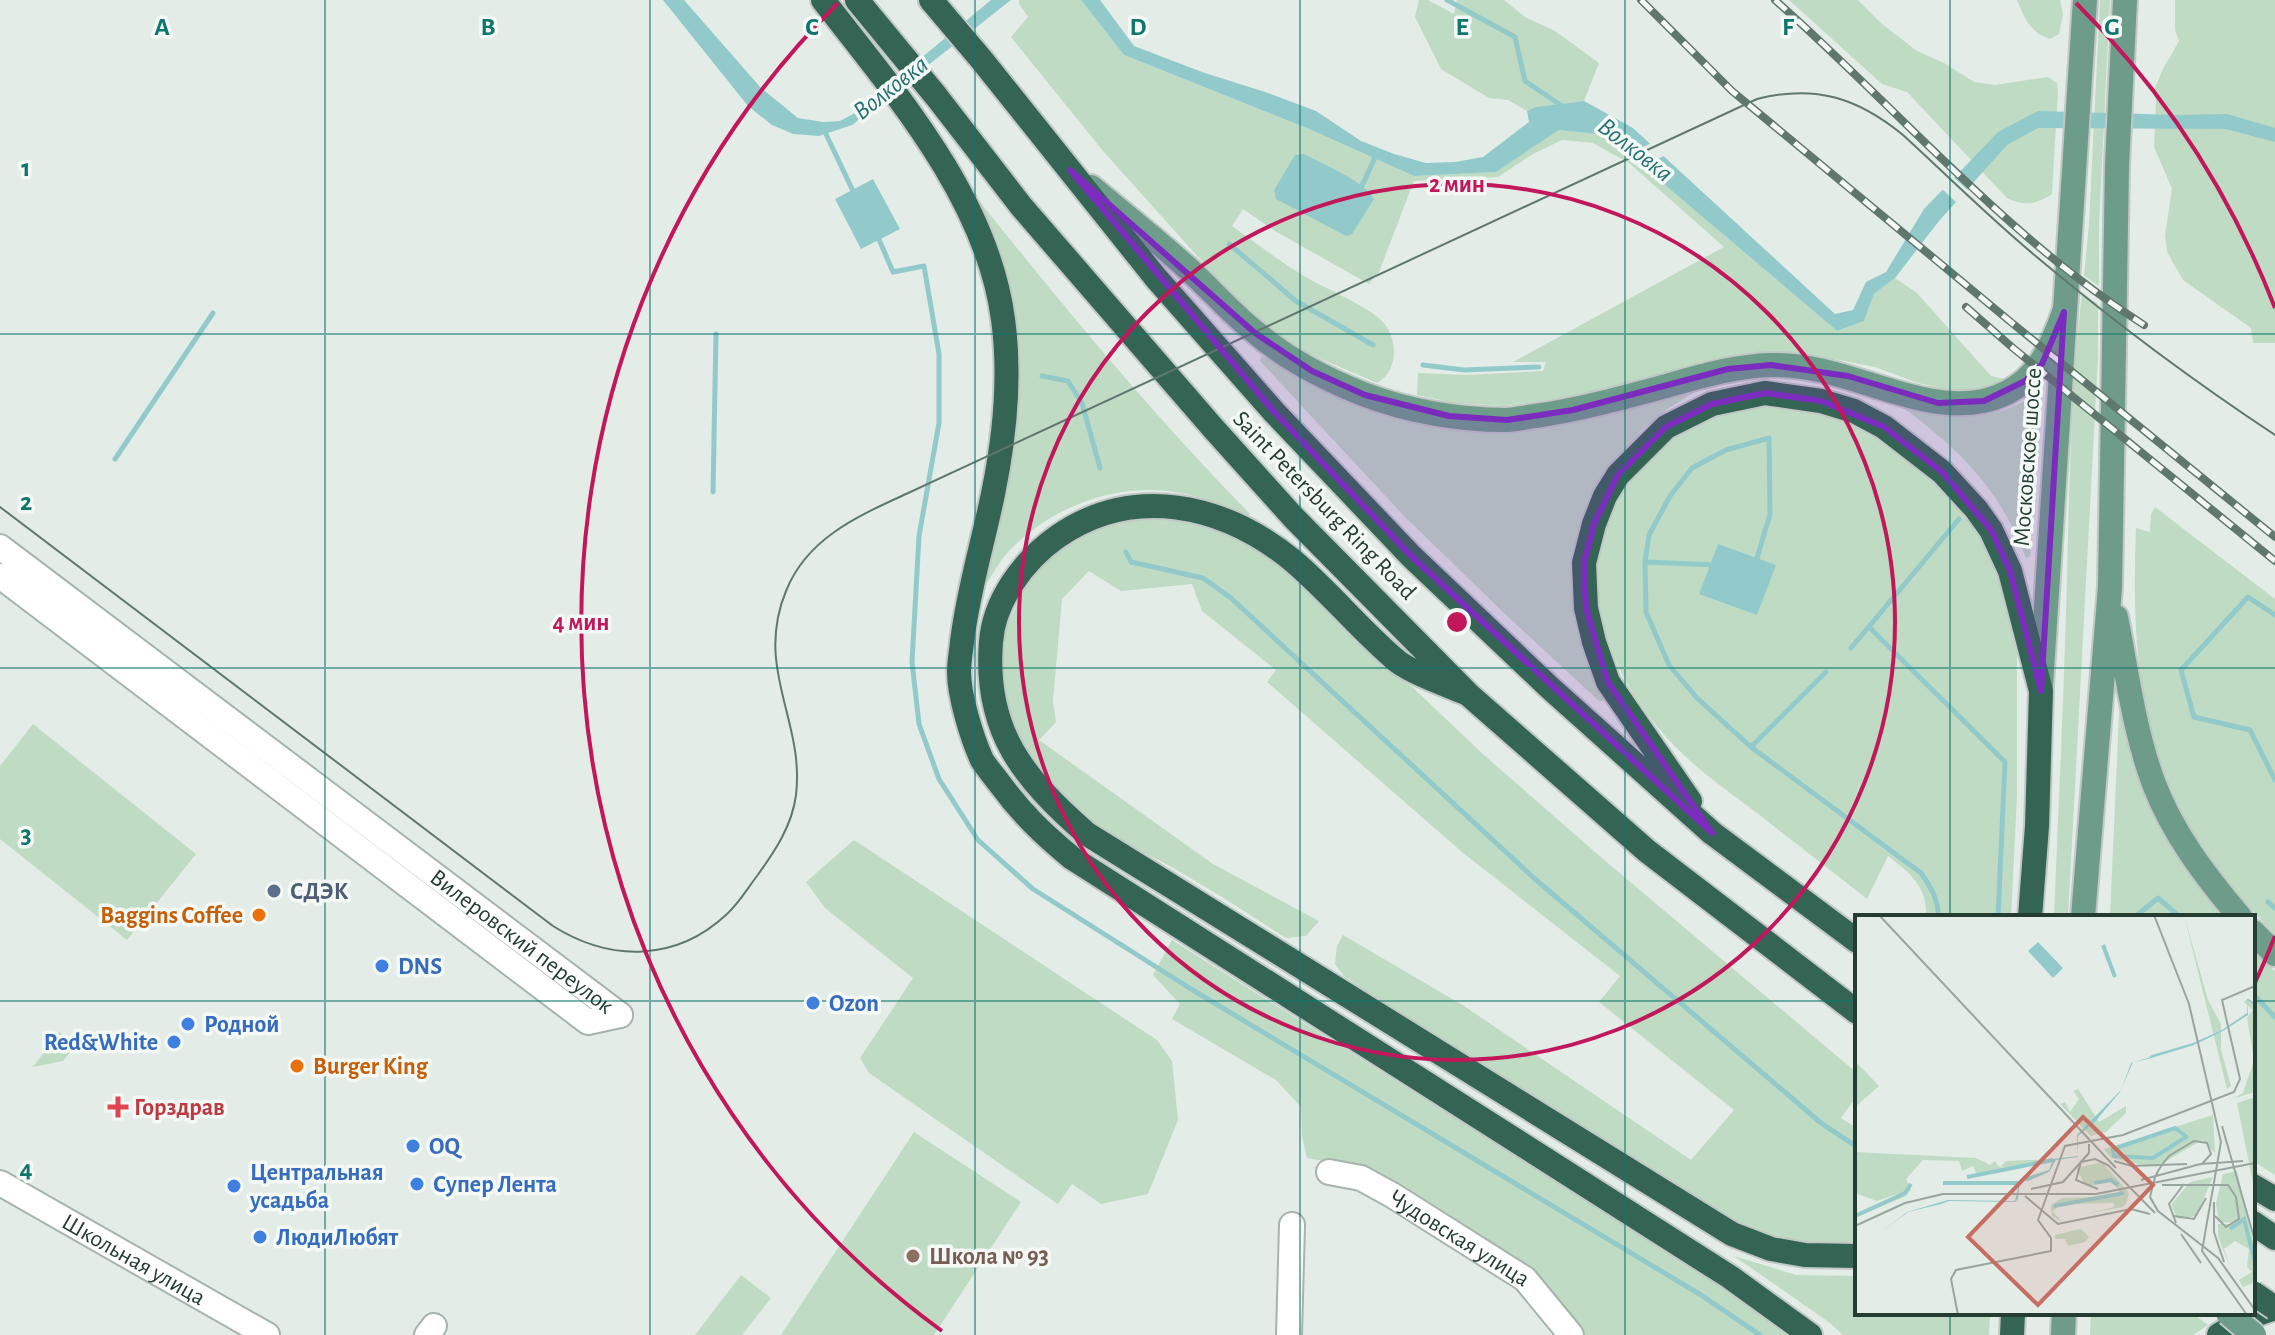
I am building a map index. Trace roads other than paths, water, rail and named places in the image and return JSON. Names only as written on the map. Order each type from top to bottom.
[{"type":"highway","points":[[823,0],[913,115],[954,182],[992,272],[1003,315],[1007,355],[1004,430],[965,619],[959,673],[968,721],[983,762],[1036,828],[1072,858],[1730,1277],[1810,1335]]},
{"type":"highway","name":"Saint Petersburg Ring Road","points":[[857,0],[1021,206],[1293,517],[1468,694],[1647,851],[1855,1010]]},
{"type":"highway","name":"Saint Petersburg Ring Road","points":[[931,0],[1156,278],[1285,423],[1411,556],[1549,687],[1712,833],[1855,940]]},
{"type":"highway","points":[[1712,833],[1608,682],[1586,608],[1584,563],[1594,524],[1605,496],[1618,475],[1666,427],[1712,404],[1765,393],[1821,401],[1854,411],[1884,427],[1942,472],[1991,530],[2010,571],[2041,691]]},
{"type":"highway","points":[[1468,694],[1400,664],[1295,563],[1273,546],[1228,522],[1200,512],[1170,507],[1136,505],[1091,517],[1067,530],[1033,556],[1018,573],[992,629],[989,670],[994,707],[1002,732],[1034,782],[1054,805],[1087,834],[1732,1234],[1771,1249],[1805,1255],[1855,1256]]},
{"type":"highway","name":"Московское шоссе","points":[[2030,915],[2037,826],[2041,691]]},
{"type":"highway","points":[[2255,1187],[2275,1199]]},
{"type":"highway","points":[[2255,1224],[2275,1238]]},
{"type":"highway","points":[[2255,1294],[2275,1308]]},
{"type":"highway","points":[[2255,1315],[2275,1308]]},
{"type":"highway","points":[[2012,1335],[2013,1315]]},
{"type":"highway","points":[[2219,1335],[2255,1315]]},
{"type":"main road","name":"Московское шоссе","points":[[2041,691],[2085,0]]},
{"type":"main road","points":[[2083,915],[2110,587],[2117,165],[2125,0]]},
{"type":"main road","points":[[1070,170],[1185,265],[1255,333],[1312,371],[1365,395],[1449,416],[1507,420],[1573,410],[1728,369],[1771,365],[1798,366],[1848,376],[1938,403],[1984,401],[2025,381],[2042,364],[2053,345],[2064,312]]},
{"type":"main road","points":[[2110,587],[2135,711],[2154,785],[2202,872],[2238,915]]},
{"type":"main road","points":[[2255,934],[2275,954]]},
{"type":"main road","points":[[2063,1335],[2064,1315]]},
{"type":"main road","points":[[2230,1315],[2254,1335]]},
{"type":"street","name":"Вилеровский переулок","points":[[0,547],[620,1015],[588,1022],[0,576]]},
{"type":"street","name":"Чудовская улица","points":[[1329,1172],[1372,1183],[1525,1279],[1571,1335]]},
{"type":"street","name":"Школьная улица","points":[[0,1183],[267,1335]]},
{"type":"street","points":[[1289,1335],[1292,1225]]},
{"type":"water","name":"Волковка","points":[[663,0],[684,0],[761,88],[798,118],[823,122],[840,121],[855,113],[991,0],[1011,0],[852,125],[819,136],[793,134],[772,125],[748,106]]},
{"type":"water","name":"Волковка","points":[[1081,0],[1100,0],[1134,46],[1316,111],[1361,141],[1426,163],[1483,157],[1529,122],[1527,111],[1584,101],[1633,128],[1835,314],[1853,310],[1866,282],[1886,272],[1924,209],[1998,132],[2038,111],[2227,114],[2275,128],[2275,142],[2226,129],[2038,128],[2007,145],[1939,221],[1895,278],[1874,294],[1864,321],[1837,331],[1632,157],[1596,134],[1559,130],[1496,172],[1414,176],[1309,129],[1124,55]]},
{"type":"water","points":[[1304,154],[1352,179],[1374,199],[1352,234],[1346,236],[1276,199],[1274,190],[1295,155]]},
{"type":"water","points":[[873,179],[900,229],[861,249],[835,199]]},
{"type":"water","points":[[1718,544],[1776,565],[1757,615],[1699,594]]},
{"type":"waterway","points":[[1447,0],[1515,37],[1525,81],[1562,106]]},
{"type":"waterway","points":[[824,130],[854,193]]},
{"type":"waterway","points":[[1362,186],[1376,155]]},
{"type":"waterway","points":[[878,237],[893,272],[924,266],[939,354],[939,423],[919,536],[912,662],[919,724],[939,779],[978,840],[1033,889],[1191,989],[1701,1295],[1760,1335]]},
{"type":"waterway","points":[[1229,244],[1296,301],[1373,345]]},
{"type":"waterway","points":[[115,459],[213,313]]},
{"type":"waterway","points":[[713,492],[716,334]]},
{"type":"waterway","points":[[1423,365],[1464,370],[1539,367]]},
{"type":"waterway","points":[[1042,376],[1068,381],[1082,403],[1100,468]]},
{"type":"waterway","points":[[1755,565],[1770,514],[1769,438],[1726,450],[1692,468],[1670,496],[1649,535],[1645,562],[1646,612],[1669,665],[1697,698],[1751,747],[1921,873],[1931,888],[1938,915]]},
{"type":"waterway","points":[[1851,648],[1959,519]]},
{"type":"waterway","points":[[1126,552],[1131,562],[1203,578],[1231,598],[1535,879],[1821,1123],[1855,1146]]},
{"type":"waterway","points":[[1645,562],[1717,565]]},
{"type":"waterway","points":[[2275,615],[2248,597],[2181,670],[2194,717],[2250,730],[2275,780]]},
{"type":"waterway","points":[[1869,627],[2005,762],[1998,915]]},
{"type":"waterway","points":[[1751,747],[1826,672]]},
{"type":"waterway","points":[[2137,915],[2158,898],[2178,915]]},
{"type":"waterway","points":[[2268,902],[2275,908]]},
{"type":"waterway","points":[[2255,996],[2275,1017]]},
{"type":"tram line","points":[[0,507],[553,926],[597,946],[642,952],[686,941],[727,914],[764,867],[787,828],[796,795],[797,768],[777,670],[775,645],[778,619],[795,573],[807,557],[836,531],[888,502],[1757,99],[1798,93],[1817,94],[1852,103],[1886,122],[2072,286],[2157,352],[2275,435]]},
{"type":"railway","points":[[1641,0],[1732,91],[2275,537]]},
{"type":"railway","points":[[1775,0],[1999,212],[2093,290],[2144,325]]},
{"type":"railway","points":[[1966,307],[2275,561]]},
{"type":"place","name":"СДЭК","points":[[274,891]]},
{"type":"place","name":"Baggins Coffee","points":[[259,915]]},
{"type":"place","name":"DNS","points":[[382,966]]},
{"type":"place","name":"Ozon","points":[[813,1003]]},
{"type":"place","name":"Родной","points":[[188,1024]]},
{"type":"place","name":"Red&White","points":[[174,1042]]},
{"type":"place","name":"Burger King","points":[[297,1066]]},
{"type":"place","name":"Горздрав","points":[[118,1107]]},
{"type":"place","name":"OQ","points":[[413,1146]]},
{"type":"place","name":"Супер Лента","points":[[417,1184]]},
{"type":"place","name":"Центральная усадьба","points":[[234,1186]]},
{"type":"place","name":"ЛюдиЛюбят","points":[[260,1237]]},
{"type":"place","name":"Школа № 93","points":[[913,1256]]}]
